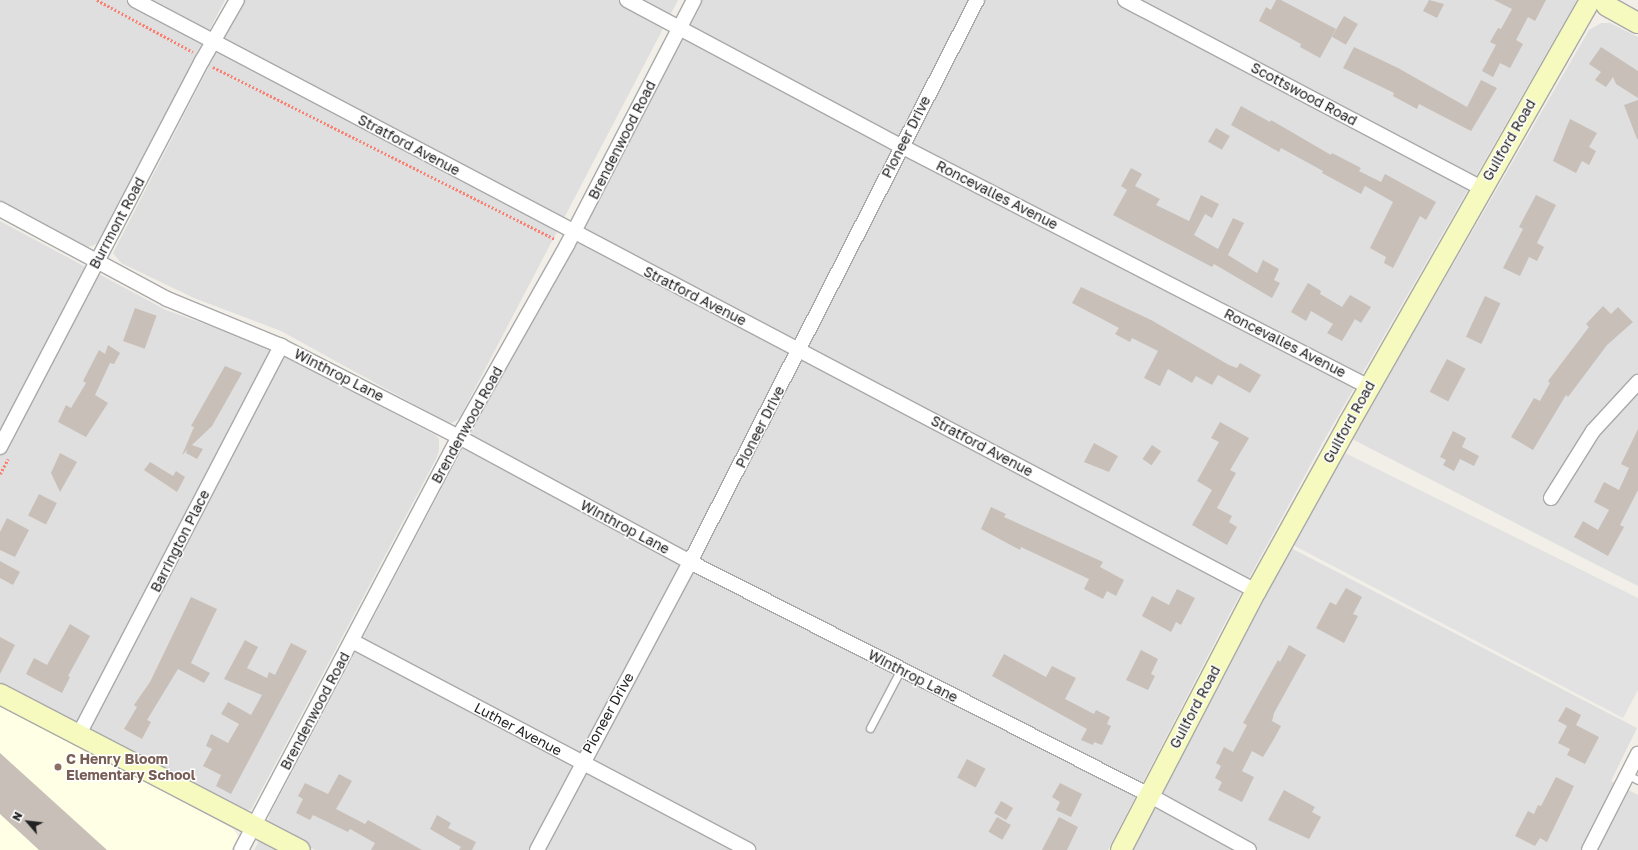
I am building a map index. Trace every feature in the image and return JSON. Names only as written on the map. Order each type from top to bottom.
[{"type":"street","name":"Stratford Avenue","points":[[135,0],[574,233],[799,349],[1256,591]]},
{"type":"street","name":"Burrmont Road","points":[[0,447],[96,262],[236,0]]},
{"type":"street","name":"Roncevalles Avenue","points":[[627,0],[901,146],[1369,387]]},
{"type":"street","name":"Brendenwood Road","points":[[241,850],[459,437],[574,233],[694,0]]},
{"type":"street","name":"Pioneer Drive","points":[[536,850],[581,763],[690,562],[901,146],[977,0]]},
{"type":"street","name":"Scottswood Road","points":[[1125,0],[1482,188]]},
{"type":"street","name":"Guilford Road","points":[[1121,850],[1256,591],[1369,387],[1590,0]]},
{"type":"street","points":[[1603,0],[1608,6],[1638,23]]},
{"type":"street","name":"Winthrop Lane","points":[[0,208],[96,262],[185,308],[281,346],[459,437],[690,562],[1149,795],[1249,850]]},
{"type":"street","name":"Barrington Place","points":[[78,736],[281,346]]},
{"type":"street","points":[[1551,498],[1593,431],[1638,382]]},
{"type":"street","name":"Luther Avenue","points":[[352,641],[748,850]]},
{"type":"street","points":[[0,694],[78,736],[300,850]]},
{"type":"street","points":[[1589,850],[1633,778],[1638,754]]},
{"type":"lane","points":[[870,728],[901,669]]},
{"type":"shaded area","points":[[0,0],[225,0],[98,243],[92,246],[87,247],[0,201]]},
{"type":"shaded area","points":[[243,0],[678,0],[459,419],[452,423],[446,422],[281,331],[194,298],[121,263],[113,253]]},
{"type":"shaded area","points":[[699,0],[1577,0],[1323,442],[1230,613],[1108,850],[315,850],[270,826],[268,821],[270,814]]},
{"type":"shaded area","points":[[1601,23],[1610,23],[1638,37],[1638,586],[1352,439],[1589,30]]},
{"type":"shaded area","points":[[0,221],[166,310],[261,344],[435,435],[439,439],[439,450],[437,457],[251,810],[241,809],[0,684]]},
{"type":"shaded area","points":[[1345,453],[1638,598],[1638,690],[1623,718],[1293,545]]},
{"type":"shaded area","points":[[1291,548],[1637,728],[1611,781],[1638,795],[1638,850],[1133,850]]},
{"type":"shaded area","name":"C Henry Bloom Elementary School","points":[[0,704],[233,829],[238,836],[232,850],[0,850]]},
{"type":"shaded area","points":[[259,841],[266,841],[282,850],[254,850]]},
{"type":"building","points":[[1276,0],[1281,0],[1336,29],[1320,58],[1300,47],[1301,44],[1259,21],[1266,7],[1271,10]]},
{"type":"building","points":[[1429,0],[1444,4],[1437,18],[1423,11]]},
{"type":"building","points":[[1494,0],[1546,0],[1535,21],[1528,17],[1516,40],[1523,44],[1510,68],[1500,63],[1493,77],[1482,71],[1496,45],[1490,42],[1498,28],[1501,29],[1512,9]]},
{"type":"building","points":[[1344,16],[1358,24],[1346,45],[1332,37]]},
{"type":"building","points":[[1354,47],[1398,68],[1467,107],[1481,80],[1497,88],[1471,131],[1419,104],[1417,109],[1393,96],[1394,93],[1343,68]]},
{"type":"building","points":[[1601,47],[1638,71],[1638,98],[1616,84],[1613,77],[1606,87],[1595,80],[1601,72],[1589,64]]},
{"type":"building","points":[[1638,100],[1638,139],[1637,139],[1624,105]]},
{"type":"building","points":[[1241,106],[1270,122],[1271,120],[1331,155],[1332,153],[1361,168],[1359,171],[1381,182],[1385,174],[1436,202],[1426,220],[1420,216],[1393,268],[1384,263],[1386,257],[1370,248],[1393,202],[1365,186],[1361,194],[1322,173],[1323,171],[1281,148],[1279,152],[1231,125]]},
{"type":"building","points":[[1570,119],[1597,133],[1589,147],[1596,151],[1589,165],[1582,161],[1576,173],[1553,161]]},
{"type":"building","points":[[1216,128],[1230,136],[1222,150],[1208,142]]},
{"type":"building","points":[[1131,168],[1142,174],[1135,186],[1160,199],[1156,205],[1189,221],[1201,195],[1219,204],[1212,218],[1205,214],[1194,235],[1218,249],[1233,218],[1244,223],[1228,255],[1257,273],[1263,260],[1279,269],[1274,280],[1280,283],[1272,298],[1214,264],[1212,267],[1113,215],[1127,190],[1121,186]]},
{"type":"building","points":[[1536,195],[1556,205],[1537,243],[1544,247],[1537,261],[1529,257],[1520,276],[1503,268],[1523,229],[1519,227]]},
{"type":"building","points":[[1308,283],[1321,291],[1320,294],[1342,307],[1350,295],[1371,307],[1361,323],[1355,319],[1342,341],[1327,333],[1333,324],[1311,311],[1306,321],[1291,312]]},
{"type":"building","points":[[1081,287],[1151,320],[1229,365],[1237,368],[1240,363],[1261,375],[1250,393],[1218,375],[1212,385],[1196,376],[1192,383],[1168,369],[1160,386],[1144,378],[1158,351],[1132,338],[1130,342],[1115,334],[1119,328],[1072,303]]},
{"type":"building","points":[[1485,296],[1500,303],[1481,344],[1466,337]]},
{"type":"building","points":[[1603,306],[1611,314],[1618,307],[1633,322],[1607,345],[1568,397],[1566,395],[1533,450],[1511,437],[1534,398],[1540,401],[1550,383],[1548,381],[1589,327],[1586,324]]},
{"type":"building","points":[[135,308],[157,316],[145,349],[123,341]]},
{"type":"building","points":[[108,345],[120,353],[114,364],[110,363],[95,395],[108,403],[86,437],[58,422],[66,405],[71,408],[86,383],[83,381],[99,350],[105,354]]},
{"type":"building","points":[[1447,359],[1466,369],[1448,402],[1430,392]]},
{"type":"building","points":[[225,366],[242,373],[212,426],[192,445],[203,449],[197,459],[186,453],[188,449],[182,455],[194,427],[191,426]]},
{"type":"building","points":[[1220,422],[1249,438],[1230,470],[1236,473],[1217,508],[1232,516],[1229,522],[1237,527],[1227,545],[1192,525],[1212,490],[1197,481],[1219,442],[1211,438]]},
{"type":"building","points":[[1638,429],[1638,490],[1620,525],[1624,527],[1608,556],[1574,537],[1583,521],[1598,530],[1609,510],[1594,502],[1604,482],[1619,490],[1629,468],[1621,464]]},
{"type":"building","points":[[1453,431],[1466,438],[1462,447],[1479,456],[1474,466],[1460,459],[1454,471],[1443,465],[1446,460],[1440,457]]},
{"type":"building","points":[[1094,443],[1118,456],[1109,472],[1084,462]]},
{"type":"building","points":[[1152,445],[1161,451],[1152,465],[1142,459]]},
{"type":"building","points":[[60,453],[77,462],[60,492],[51,473]]},
{"type":"building","points":[[150,462],[173,476],[176,471],[185,477],[177,492],[144,470]]},
{"type":"building","points":[[39,494],[57,503],[46,524],[28,515]]},
{"type":"building","points":[[991,507],[1006,514],[1004,517],[1103,562],[1100,567],[1124,580],[1116,596],[1107,591],[1103,599],[1084,589],[1089,579],[1021,547],[1020,550],[981,529]]},
{"type":"building","points":[[7,518],[29,530],[15,557],[0,550],[0,532]]},
{"type":"building","points":[[0,561],[20,572],[13,585],[0,578]]},
{"type":"building","points":[[1346,588],[1362,597],[1353,614],[1358,616],[1344,643],[1316,628],[1330,602],[1336,605]]},
{"type":"building","points":[[1177,589],[1195,598],[1181,625],[1176,622],[1171,632],[1142,616],[1152,596],[1169,605]]},
{"type":"building","points":[[191,597],[217,609],[191,663],[210,673],[204,683],[178,669],[147,720],[151,722],[142,739],[124,729],[137,707],[134,705],[150,682]]},
{"type":"building","points":[[70,624],[90,636],[68,676],[70,677],[62,693],[26,674],[34,658],[47,665]]},
{"type":"building","points":[[0,637],[15,645],[0,674]]},
{"type":"building","points":[[245,640],[258,647],[247,668],[267,678],[269,672],[275,675],[291,643],[307,651],[231,794],[216,786],[221,775],[203,766],[212,749],[206,746],[211,734],[228,743],[239,724],[221,714],[228,702],[251,715],[262,695],[224,679]]},
{"type":"building","points":[[1289,645],[1306,655],[1274,713],[1272,721],[1281,726],[1274,739],[1263,757],[1252,751],[1242,771],[1254,777],[1242,802],[1218,790],[1222,782],[1215,778],[1221,766],[1216,763],[1224,747],[1233,752],[1247,725],[1243,723],[1278,660],[1280,662]]},
{"type":"building","points":[[1141,650],[1158,659],[1151,674],[1155,676],[1148,690],[1126,680]]},
{"type":"building","points":[[1004,654],[1046,677],[1052,666],[1076,678],[1065,699],[1094,714],[1096,710],[1110,717],[1107,724],[1111,726],[1102,745],[1094,742],[1093,745],[1081,740],[1087,729],[992,676]]},
{"type":"building","points":[[1566,707],[1581,715],[1576,725],[1599,737],[1585,764],[1567,755],[1570,749],[1558,743],[1567,726],[1558,721]]},
{"type":"building","points":[[0,753],[107,850],[39,850],[0,814]]},
{"type":"building","points":[[967,759],[986,769],[976,787],[957,778]]},
{"type":"building","points":[[339,774],[352,781],[336,809],[365,824],[368,820],[422,850],[371,850],[375,843],[350,829],[348,832],[313,815],[310,820],[296,813],[303,799],[298,796],[305,783],[328,794]]},
{"type":"building","points":[[1556,777],[1574,786],[1547,842],[1540,838],[1535,846],[1515,836],[1528,811],[1534,814],[1538,805],[1541,806]]},
{"type":"building","points":[[1060,783],[1082,794],[1071,817],[1056,810],[1060,802],[1052,797]]},
{"type":"building","points":[[1284,790],[1315,807],[1312,812],[1321,817],[1309,839],[1268,820]]},
{"type":"building","points":[[1001,801],[1013,808],[1006,820],[994,813]]},
{"type":"building","points":[[437,815],[451,823],[448,828],[476,842],[472,850],[459,850],[461,847],[430,829]]},
{"type":"building","points":[[997,817],[1011,825],[1002,840],[988,832]]},
{"type":"building","points":[[1059,817],[1078,827],[1067,850],[1042,850]]},
{"type":"place","name":"C Henry Bloom Elementary School","points":[[58,767]]}]
